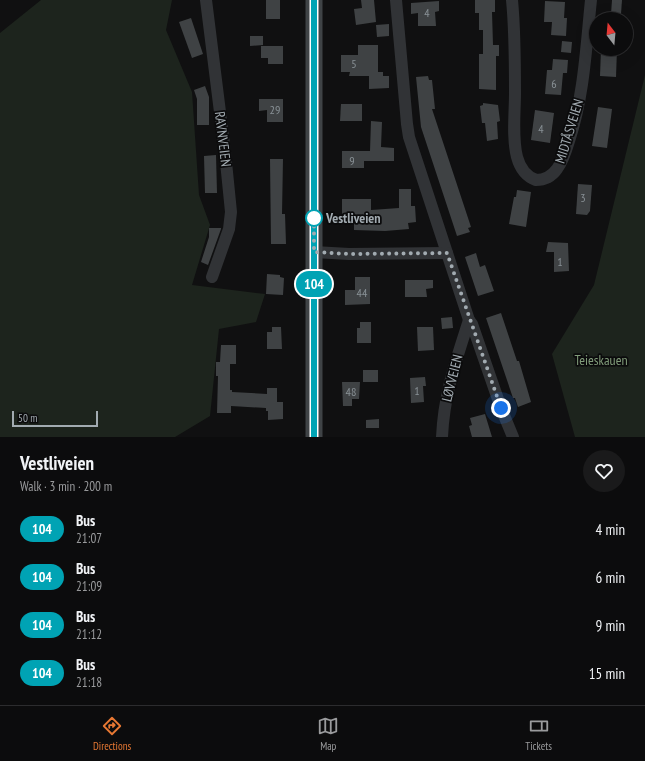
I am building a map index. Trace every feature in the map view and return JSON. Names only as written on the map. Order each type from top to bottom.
[{"type":"main road","points":[[314,0],[314,437]]},
{"type":"street","name":"RAVNVEIEN","points":[[206,0],[231,212],[229,229],[212,277]]},
{"type":"street","points":[[396,0],[409,137],[469,320],[472,324],[501,408],[513,437]]},
{"type":"street","name":"MIDTÅSVEIEN","points":[[512,0],[516,44],[514,126],[517,156],[523,171],[528,176],[536,180],[548,178],[558,169],[574,125],[580,96],[591,0]]},
{"type":"street","points":[[314,252],[349,254],[447,253]]},
{"type":"street","name":"LØVVEIEN","points":[[442,437],[443,420],[449,384],[469,320]]},
{"type":"green space","points":[[41,0],[172,0],[166,30],[192,92],[199,195],[210,225],[192,285],[265,294],[256,322],[219,329],[210,416],[175,437],[0,437],[0,33]]},
{"type":"green space","name":"Teieskauen","points":[[645,75],[645,437],[575,437],[552,354],[594,285]]},
{"type":"building","points":[[266,0],[280,0],[280,19],[266,19]]},
{"type":"building","points":[[361,0],[374,0],[376,22],[356,25],[354,9],[362,8]]},
{"type":"building","points":[[475,0],[495,0],[495,12],[492,12],[493,45],[499,45],[499,56],[496,56],[496,90],[479,89],[479,54],[483,54],[483,30],[479,30],[479,13],[475,13]]},
{"type":"building","points":[[612,0],[622,0],[621,12],[611,12]]},
{"type":"building","points":[[439,1],[439,11],[435,12],[436,26],[418,26],[418,13],[411,14],[411,3]]},
{"type":"building","points":[[545,1],[565,2],[564,18],[567,18],[566,36],[551,35],[552,22],[544,22]]},
{"type":"building","points":[[191,18],[203,54],[192,58],[179,22]]},
{"type":"building","points":[[389,24],[389,36],[377,37],[376,25]]},
{"type":"building","points":[[250,36],[263,36],[263,45],[250,46]]},
{"type":"building","points":[[562,41],[572,42],[571,53],[561,52]]},
{"type":"building","points":[[358,45],[378,45],[378,72],[383,72],[383,76],[389,76],[389,88],[369,89],[369,76],[349,76],[350,72],[341,72],[341,55],[358,55]]},
{"type":"building","points":[[261,46],[283,46],[283,64],[268,64],[268,58],[261,58]]},
{"type":"building","points":[[601,56],[617,56],[616,77],[600,76]]},
{"type":"building","points":[[553,59],[568,60],[567,73],[563,73],[561,95],[545,94],[547,70],[552,70]]},
{"type":"building","points":[[428,76],[429,80],[432,80],[435,109],[432,109],[471,227],[468,228],[470,232],[457,236],[421,127],[416,77]]},
{"type":"building","points":[[205,86],[209,97],[209,125],[197,125],[197,99],[194,90]]},
{"type":"building","points":[[259,99],[283,99],[283,122],[267,122],[267,110],[259,111]]},
{"type":"building","points":[[483,103],[498,105],[500,121],[497,122],[498,139],[487,141],[485,123],[482,123],[480,106],[483,105]]},
{"type":"building","points":[[341,104],[362,104],[362,121],[340,121]]},
{"type":"building","points":[[598,107],[612,109],[607,148],[592,146]]},
{"type":"building","points":[[535,110],[554,113],[550,143],[531,140]]},
{"type":"building","points":[[371,121],[382,122],[381,147],[394,148],[394,161],[364,161],[364,168],[342,168],[342,151],[370,151]]},
{"type":"building","points":[[216,155],[217,193],[205,193],[204,156]]},
{"type":"building","points":[[270,159],[283,159],[282,214],[285,214],[286,244],[271,244]]},
{"type":"building","points":[[578,184],[592,185],[590,211],[587,215],[576,214]]},
{"type":"building","points":[[399,189],[411,189],[411,206],[415,206],[416,222],[408,223],[409,229],[385,231],[354,230],[354,214],[342,214],[342,199],[371,199],[371,210],[399,208]]},
{"type":"building","points":[[517,190],[531,192],[526,227],[509,224],[514,197],[516,197]]},
{"type":"building","points":[[209,228],[221,229],[208,265],[201,262],[209,237]]},
{"type":"building","points":[[548,242],[568,243],[569,271],[554,272],[554,252],[546,252]]},
{"type":"building","points":[[476,253],[480,267],[485,265],[494,291],[478,296],[465,257]]},
{"type":"building","points":[[267,274],[280,275],[280,277],[284,278],[283,295],[266,294]]},
{"type":"building","points":[[355,277],[370,277],[370,304],[345,305],[345,290],[355,290]]},
{"type":"building","points":[[405,280],[433,280],[433,288],[426,289],[427,297],[405,297]]},
{"type":"building","points":[[501,313],[517,361],[519,361],[531,402],[518,407],[515,398],[513,398],[486,318]]},
{"type":"building","points":[[452,317],[453,328],[442,329],[441,318]]},
{"type":"building","points":[[360,322],[371,322],[371,343],[357,343],[357,328],[360,328]]},
{"type":"building","points":[[272,327],[281,327],[282,349],[267,349],[267,332],[272,332]]},
{"type":"building","points":[[417,327],[433,327],[434,350],[418,351]]},
{"type":"building","points":[[221,345],[236,345],[236,364],[230,364],[230,390],[232,390],[232,392],[267,394],[267,388],[277,388],[277,402],[283,402],[283,419],[268,420],[268,411],[266,411],[266,408],[231,406],[231,413],[217,413],[218,376],[216,376],[216,362],[220,362]]},
{"type":"building","points":[[363,370],[378,370],[378,382],[363,382]]},
{"type":"building","points":[[425,377],[426,386],[423,386],[424,402],[411,403],[410,378]]},
{"type":"building","points":[[342,382],[360,382],[359,399],[352,399],[352,406],[343,406]]},
{"type":"building","points":[[485,414],[492,437],[472,437],[469,426],[472,425],[470,418]]},
{"type":"building","points":[[379,419],[379,428],[366,428],[366,420]]},
{"type":"bus line","name":"104","points":[[314,0],[314,437]]},
{"type":"place","name":"Vestliveien","points":[[314,218]]},
{"type":"route","points":[[314,218],[314,215],[314,252],[349,254],[447,253],[469,320],[472,324],[501,408]]}]
